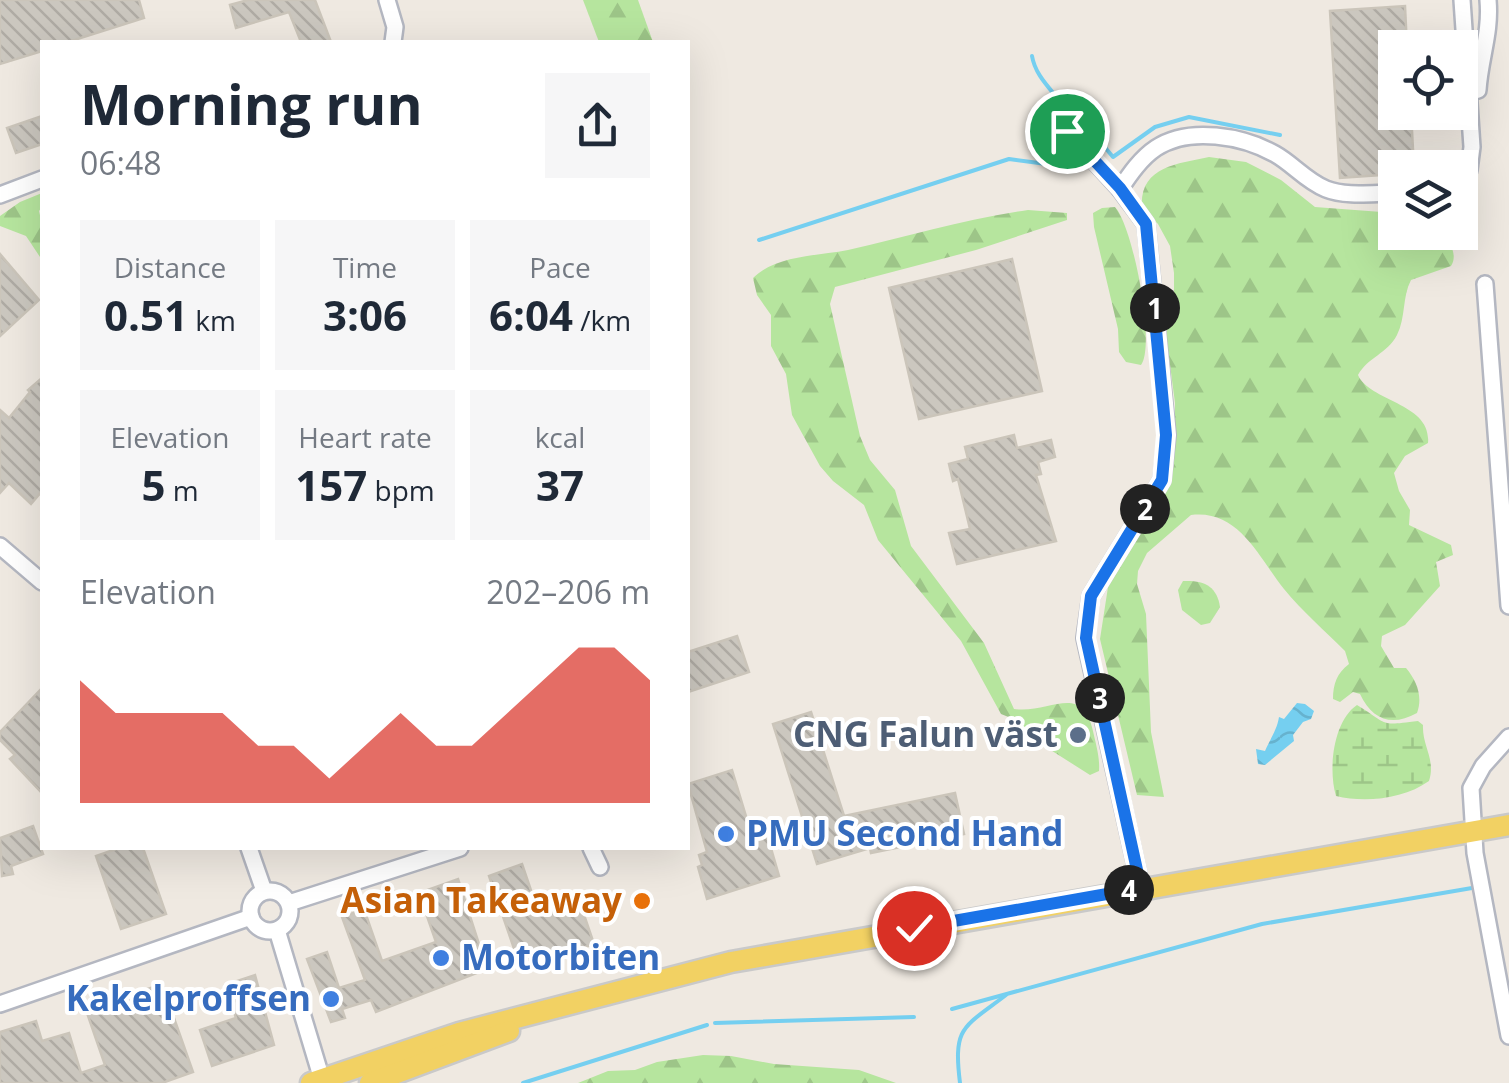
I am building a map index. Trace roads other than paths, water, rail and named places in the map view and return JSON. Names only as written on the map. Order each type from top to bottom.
[{"type":"main road","points":[[319,1082],[459,1033],[618,989],[831,942],[1509,825]]},
{"type":"main road","points":[[370,1083],[618,989]]},
{"type":"street","points":[[388,0],[395,27],[393,40]]},
{"type":"street","points":[[1462,0],[1464,30]]},
{"type":"street","points":[[1478,90],[1480,61],[1490,26],[1488,0]]},
{"type":"street","points":[[1067,131],[1120,188],[1146,224],[1162,385],[1166,457],[1162,480],[1091,596],[1086,638],[1141,888]]},
{"type":"street","points":[[1120,188],[1133,169],[1157,148],[1182,137],[1199,137],[1256,144],[1330,190],[1378,192]]},
{"type":"street","points":[[0,195],[40,180]]},
{"type":"street","points":[[1484,284],[1509,606]]},
{"type":"street","points":[[0,546],[40,580]]},
{"type":"street","points":[[1509,738],[1483,766],[1471,788],[1474,831],[1509,1036]]},
{"type":"street","points":[[250,850],[264,891]]},
{"type":"street","points":[[289,904],[454,850]]},
{"type":"street","points":[[593,850],[600,867]]},
{"type":"street","points":[[264,891],[279,892],[289,904],[290,916],[277,930],[259,928],[251,916],[254,898],[264,891]]},
{"type":"street","points":[[0,1004],[251,916]]},
{"type":"street","points":[[277,930],[319,1082]]},
{"type":"water","points":[[1297,703],[1314,711],[1311,719],[1303,722],[1293,735],[1294,741],[1265,765],[1258,764],[1256,749],[1265,751],[1279,717],[1284,719]]},
{"type":"waterway","points":[[1032,56],[1038,72],[1069,115]]},
{"type":"waterway","points":[[1072,119],[1093,133],[1113,157],[1155,127],[1189,117],[1280,135]]},
{"type":"waterway","points":[[759,240],[1009,159],[1069,167]]},
{"type":"waterway","points":[[952,1009],[1262,924],[1472,888]]},
{"type":"waterway","points":[[960,1083],[958,1050],[964,1030],[1006,995]]},
{"type":"waterway","points":[[715,1023],[914,1017]]},
{"type":"waterway","points":[[523,1083],[707,1025]]},
{"type":"place","name":"CNG Falun väst","points":[[1078,735]]},
{"type":"place","name":"PMU Second Hand","points":[[726,834]]},
{"type":"place","name":"Asian Takeaway","points":[[642,901]]},
{"type":"place","name":"Motorbiten","points":[[441,958]]},
{"type":"place","name":"Kakelproffsen","points":[[331,999]]}]
